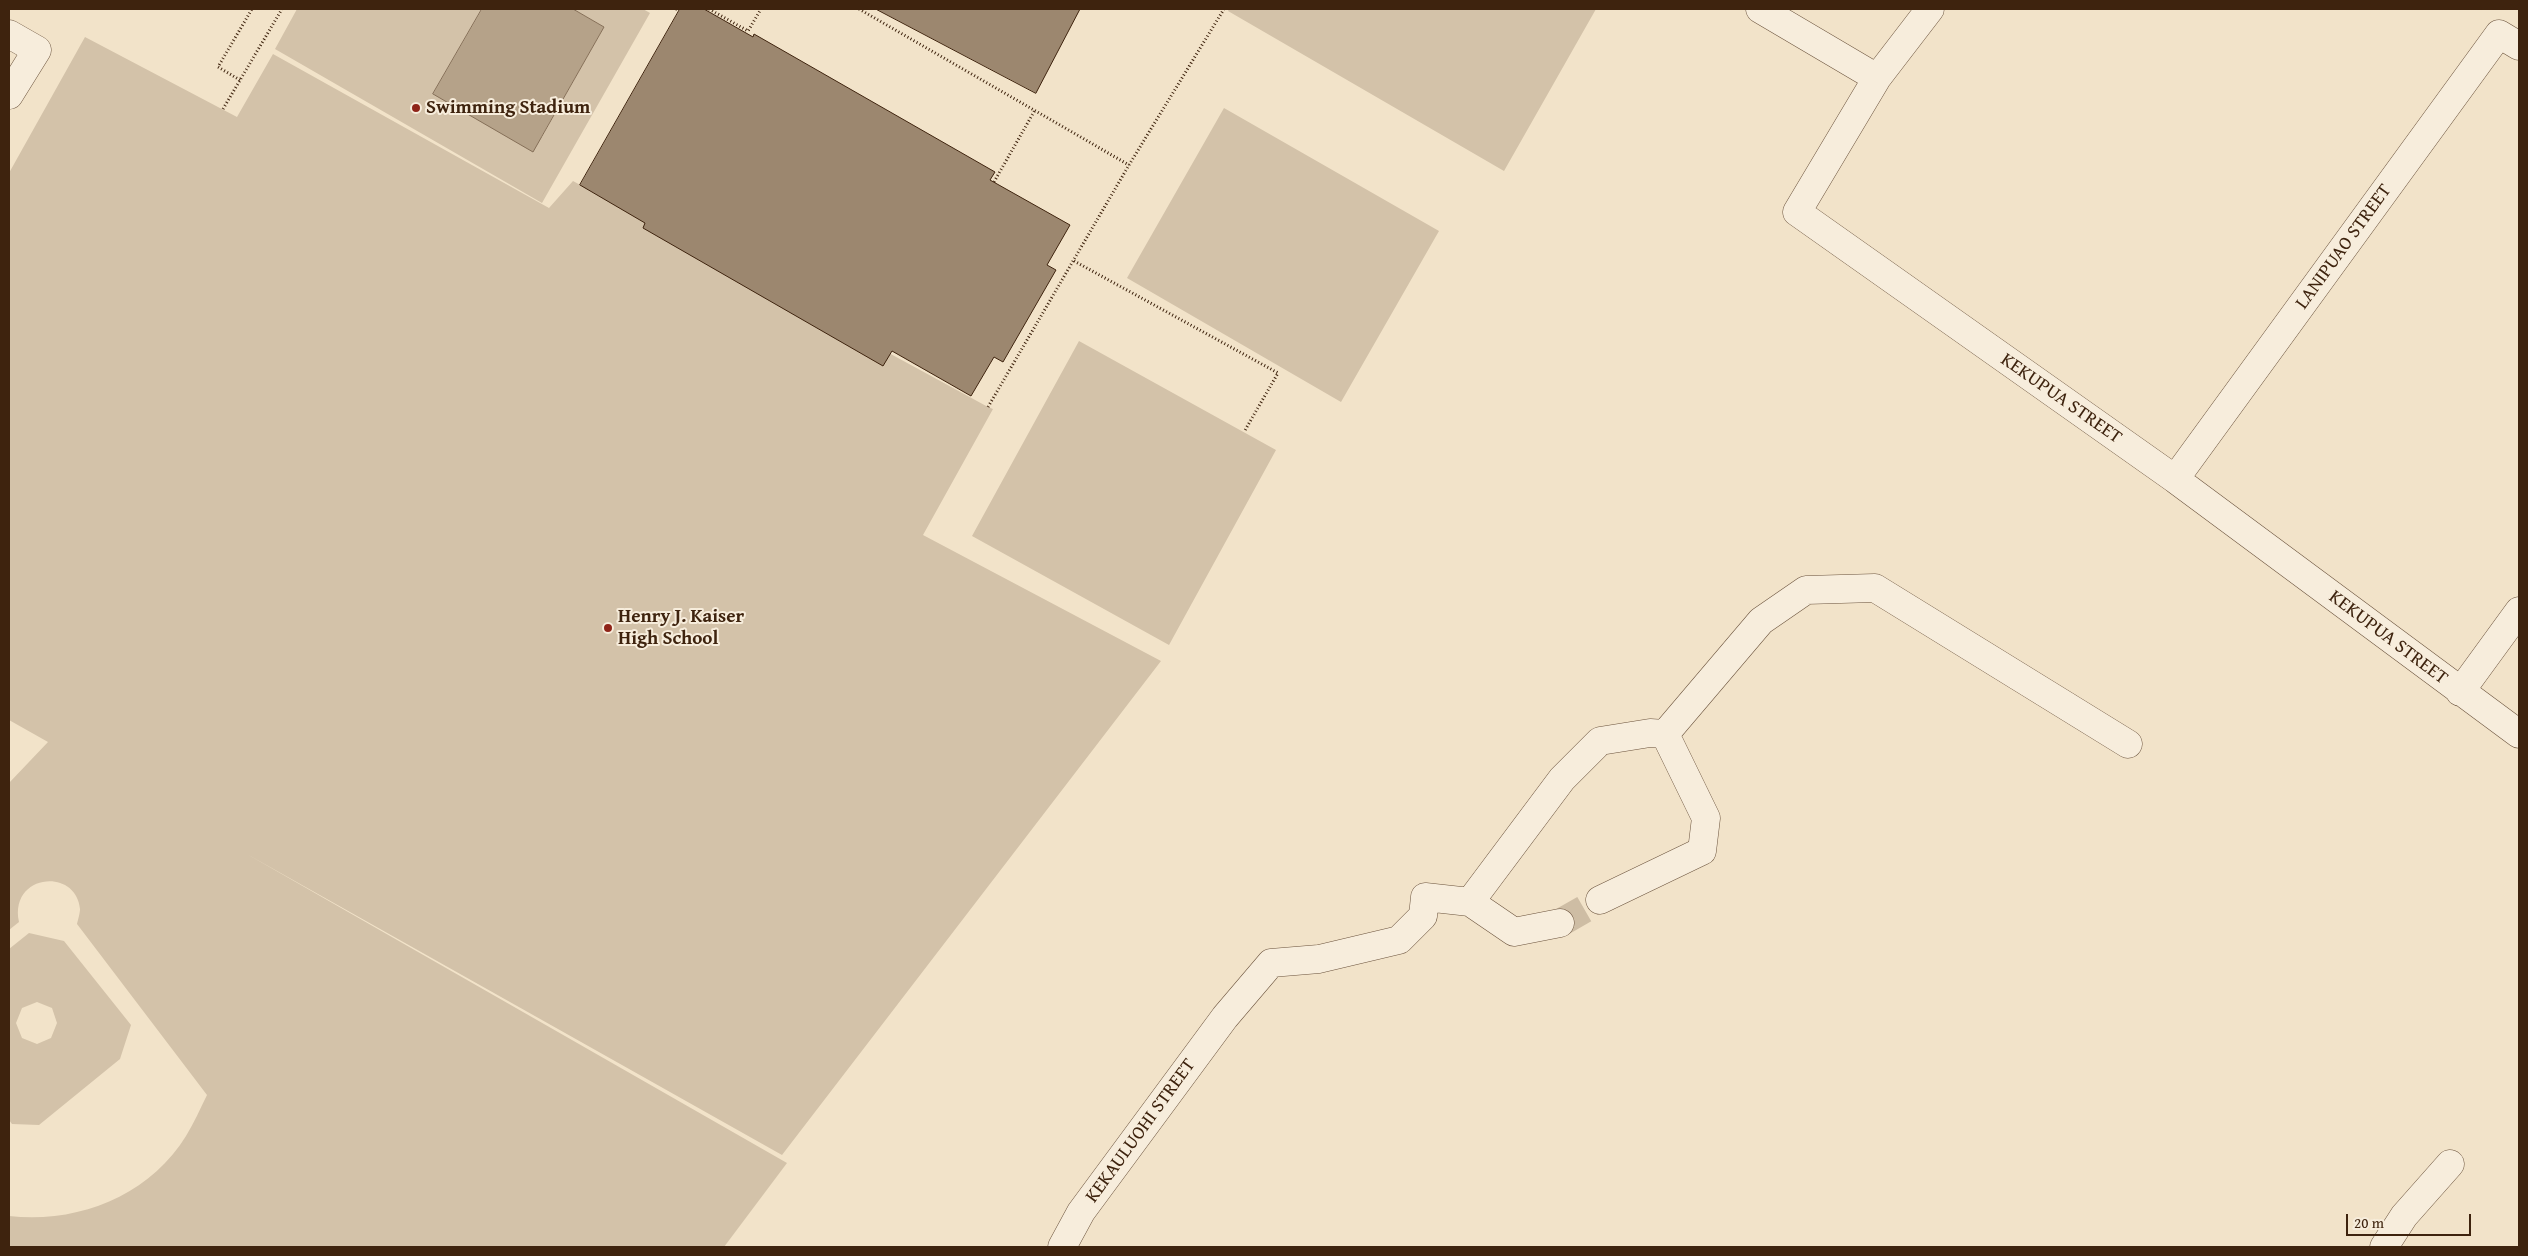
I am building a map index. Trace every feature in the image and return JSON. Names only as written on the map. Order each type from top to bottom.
[{"type":"street","points":[[1760,9],[1877,78]]},
{"type":"street","name":"KEKUPUA STREET","points":[[1930,9],[1877,78],[1797,212],[2175,479],[2519,734]]},
{"type":"street","points":[[9,34],[37,50],[9,95]]},
{"type":"street","name":"LANIPUAO STREET","points":[[2175,479],[2499,34],[2519,46]]},
{"type":"street","points":[[1665,734],[1761,622],[1806,590],[1875,588],[2128,744]]},
{"type":"street","points":[[2460,692],[2519,611]]},
{"type":"street","points":[[1560,923],[1514,932],[1470,902],[1562,779],[1600,741],[1650,733],[1665,734]]},
{"type":"street","points":[[1600,900],[1702,851],[1706,818],[1665,734]]},
{"type":"street","name":"KEKAULUOHI STREET","points":[[1062,1247],[1082,1212],[1225,1017],[1271,963],[1319,959],[1399,940],[1423,916],[1425,897],[1470,902]]},
{"type":"street","points":[[2384,1247],[2404,1216],[2450,1164]]},
{"type":"path","points":[[240,80],[218,67],[252,9]]},
{"type":"path","points":[[223,109],[282,9]]},
{"type":"path","points":[[709,9],[748,31],[761,9]]},
{"type":"path","points":[[859,9],[1129,165]]},
{"type":"path","points":[[988,407],[1129,165],[1224,9]]},
{"type":"path","points":[[994,182],[1035,110]]},
{"type":"path","points":[[1074,261],[1278,373],[1244,432]]},
{"type":"shaded area","name":"Swimming Stadium","points":[[297,9],[482,9],[434,94],[542,137],[604,27],[573,9],[643,9],[650,13],[542,203],[275,49]]},
{"type":"shaded area","points":[[482,9],[573,9],[604,27],[533,152],[433,94]]},
{"type":"shaded area","points":[[1229,9],[1596,9],[1504,171],[1228,11]]},
{"type":"shaded area","name":"Henry J. Kaiser High School","points":[[85,37],[237,117],[273,54],[549,208],[573,181],[993,409],[923,535],[1161,661],[782,1155],[245,853],[787,1163],[724,1247],[9,1247],[9,1216],[35,1217],[85,1210],[109,1202],[132,1190],[152,1175],[171,1157],[186,1136],[207,1095],[77,924],[80,909],[76,896],[67,887],[56,882],[44,882],[33,886],[24,894],[19,906],[19,922],[9,930],[9,783],[48,742],[9,720],[9,173]]},
{"type":"shaded area","points":[[1224,108],[1439,231],[1341,402],[1127,278]]},
{"type":"shaded area","points":[[1079,341],[1276,450],[1169,645],[972,536]]},
{"type":"shaded area","points":[[29,933],[64,941],[131,1025],[120,1059],[39,1125],[12,1124],[9,1120],[9,949]],"holes":[[[37,1002],[52,1008],[57,1023],[51,1038],[37,1044],[22,1038],[16,1023],[22,1008]]]},
{"type":"building","points":[[680,9],[704,9],[753,37],[754,34],[995,172],[990,180],[1070,225],[1047,265],[1056,270],[1003,362],[994,357],[971,396],[892,351],[883,366],[643,228],[645,223],[580,185]]},
{"type":"building","points":[[876,9],[1080,9],[1036,93]]},
{"type":"tunnel","points":[[1560,923],[1600,900]]},
{"type":"place","name":"Swimming Stadium","points":[[416,108]]},
{"type":"place","name":"Henry J. Kaiser High School","points":[[608,628]]}]
